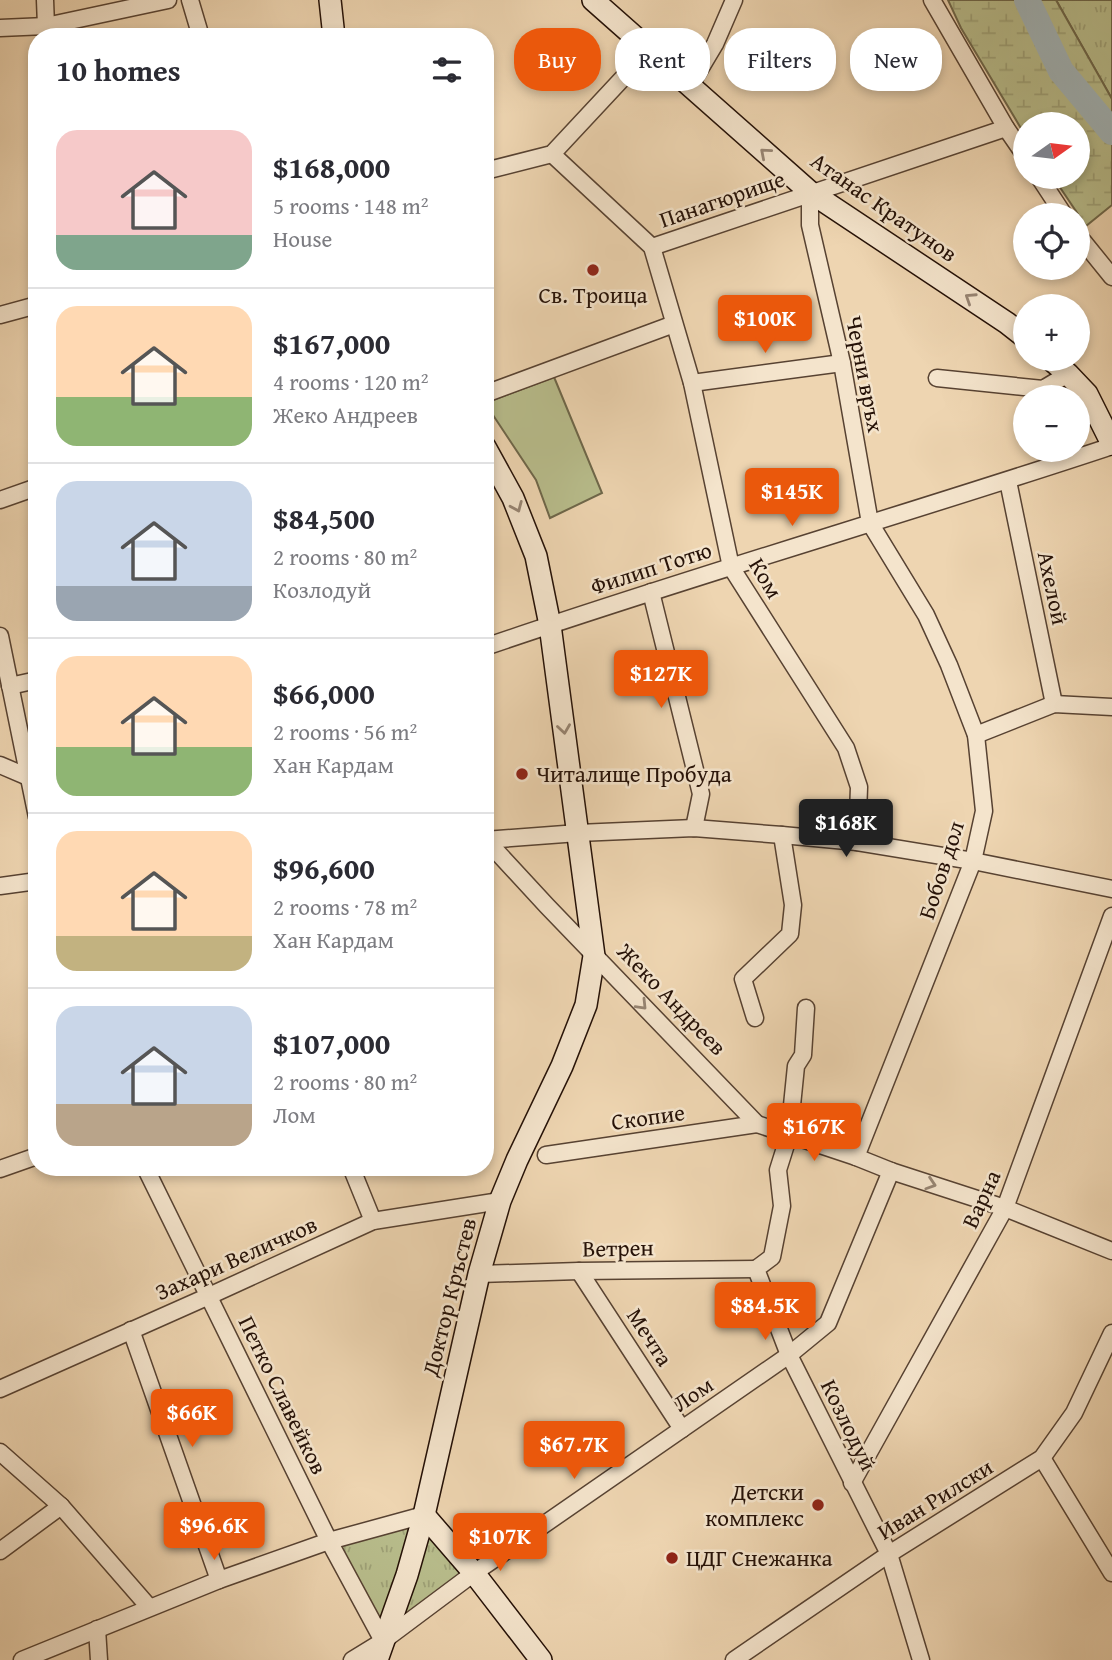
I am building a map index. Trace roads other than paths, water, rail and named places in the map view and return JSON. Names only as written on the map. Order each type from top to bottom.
[{"type":"street","points":[[45,0],[47,28]]},
{"type":"street","points":[[59,28],[168,0]]},
{"type":"street","points":[[190,0],[198,28]]},
{"type":"street","points":[[330,0],[333,28]]},
{"type":"street","name":"Атанас Кратунов","points":[[593,0],[624,28]]},
{"type":"street","points":[[710,52],[734,0]]},
{"type":"street","points":[[932,0],[1013,138]]},
{"type":"street","points":[[0,28],[28,30]]},
{"type":"street","points":[[494,170],[552,154],[615,86]]},
{"type":"street","name":"Атанас Кратунов","points":[[696,91],[810,192],[1013,328]]},
{"type":"street","name":"Панагюрище","points":[[652,247],[1006,128]]},
{"type":"street","points":[[552,154],[652,247]]},
{"type":"street","name":"Черни връх","points":[[810,192],[810,225],[842,363],[870,523]]},
{"type":"street","name":"Ком","points":[[652,247],[692,383],[731,567],[846,748],[859,786],[857,842]]},
{"type":"street","points":[[1090,250],[1112,277]]},
{"type":"street","points":[[0,315],[28,307]]},
{"type":"street","points":[[494,391],[674,324]]},
{"type":"street","points":[[692,383],[842,363]]},
{"type":"street","points":[[1064,371],[1087,394],[1112,445]]},
{"type":"street","points":[[937,377],[1043,389],[1068,374]]},
{"type":"street","name":"Филип Тотю","points":[[494,644],[1008,481],[1112,445]]},
{"type":"street","name":"Жеко Андреев","points":[[494,463],[513,498],[536,556],[550,625],[594,956],[757,1124],[1005,1209],[1112,1251]]},
{"type":"street","name":"Ахелой","points":[[1008,481],[1054,705]]},
{"type":"street","points":[[0,499],[28,490]]},
{"type":"street","name":"Бобов дол","points":[[856,1157],[973,861],[984,811],[976,735],[949,664],[926,615],[870,523]]},
{"type":"street","points":[[651,592],[701,793],[694,828]]},
{"type":"street","points":[[0,636],[28,777]]},
{"type":"street","points":[[10,686],[28,682]]},
{"type":"street","points":[[976,735],[1054,705],[1112,707]]},
{"type":"street","points":[[0,765],[28,777]]},
{"type":"street","points":[[494,839],[694,828],[782,835],[857,842],[973,861],[1112,889]]},
{"type":"street","points":[[755,1018],[743,979],[790,934],[793,905],[782,835]]},
{"type":"street","points":[[494,849],[594,956]]},
{"type":"street","points":[[0,886],[28,882]]},
{"type":"street","name":"Варна","points":[[852,1483],[1005,1209],[1112,916]]},
{"type":"street","name":"Доктор Кръстев","points":[[380,1651],[407,1575],[424,1515],[479,1274],[500,1201],[562,1066],[586,1004],[594,956]]},
{"type":"street","points":[[756,1269],[772,1257],[782,1206],[778,1170],[789,1135],[796,1066],[803,1055],[806,1008]]},
{"type":"street","name":"Скопие","points":[[546,1155],[757,1124]]},
{"type":"street","points":[[0,1168],[28,1159]]},
{"type":"street","name":"Лом","points":[[352,1660],[380,1651],[474,1573],[789,1355],[828,1323],[891,1171]]},
{"type":"street","name":"Петко Славейков","points":[[149,1176],[380,1651]]},
{"type":"street","points":[[355,1176],[373,1221]]},
{"type":"street","name":"Захари Величков","points":[[0,1389],[373,1221],[500,1201]]},
{"type":"street","name":"Ветрен","points":[[479,1274],[579,1270],[756,1269]]},
{"type":"street","name":"Козлодуй","points":[[756,1269],[789,1355],[889,1554],[921,1660]]},
{"type":"street","name":"Мечта","points":[[579,1270],[682,1429]]},
{"type":"street","points":[[131,1330],[219,1580]]},
{"type":"street","name":"Иван Рилски","points":[[734,1660],[889,1554],[1042,1458],[1074,1413],[1112,1333]]},
{"type":"street","points":[[0,1452],[61,1506],[149,1607]]},
{"type":"street","points":[[1042,1458],[1112,1573]]},
{"type":"street","points":[[0,1551],[61,1506]]},
{"type":"street","points":[[22,1660],[219,1580],[328,1541],[424,1515],[474,1573],[541,1660]]},
{"type":"street","points":[[97,1629],[99,1660]]},
{"type":"waterway","points":[[1027,0],[1061,71],[1112,132]]},
{"type":"place","name":"Св. Троица","points":[[593,270]]},
{"type":"place","name":"Читалище Пробуда","points":[[522,774]]},
{"type":"place","name":"Детски комплекс","points":[[818,1505]]},
{"type":"place","name":"ЦДГ Снежанка","points":[[672,1558]]}]
